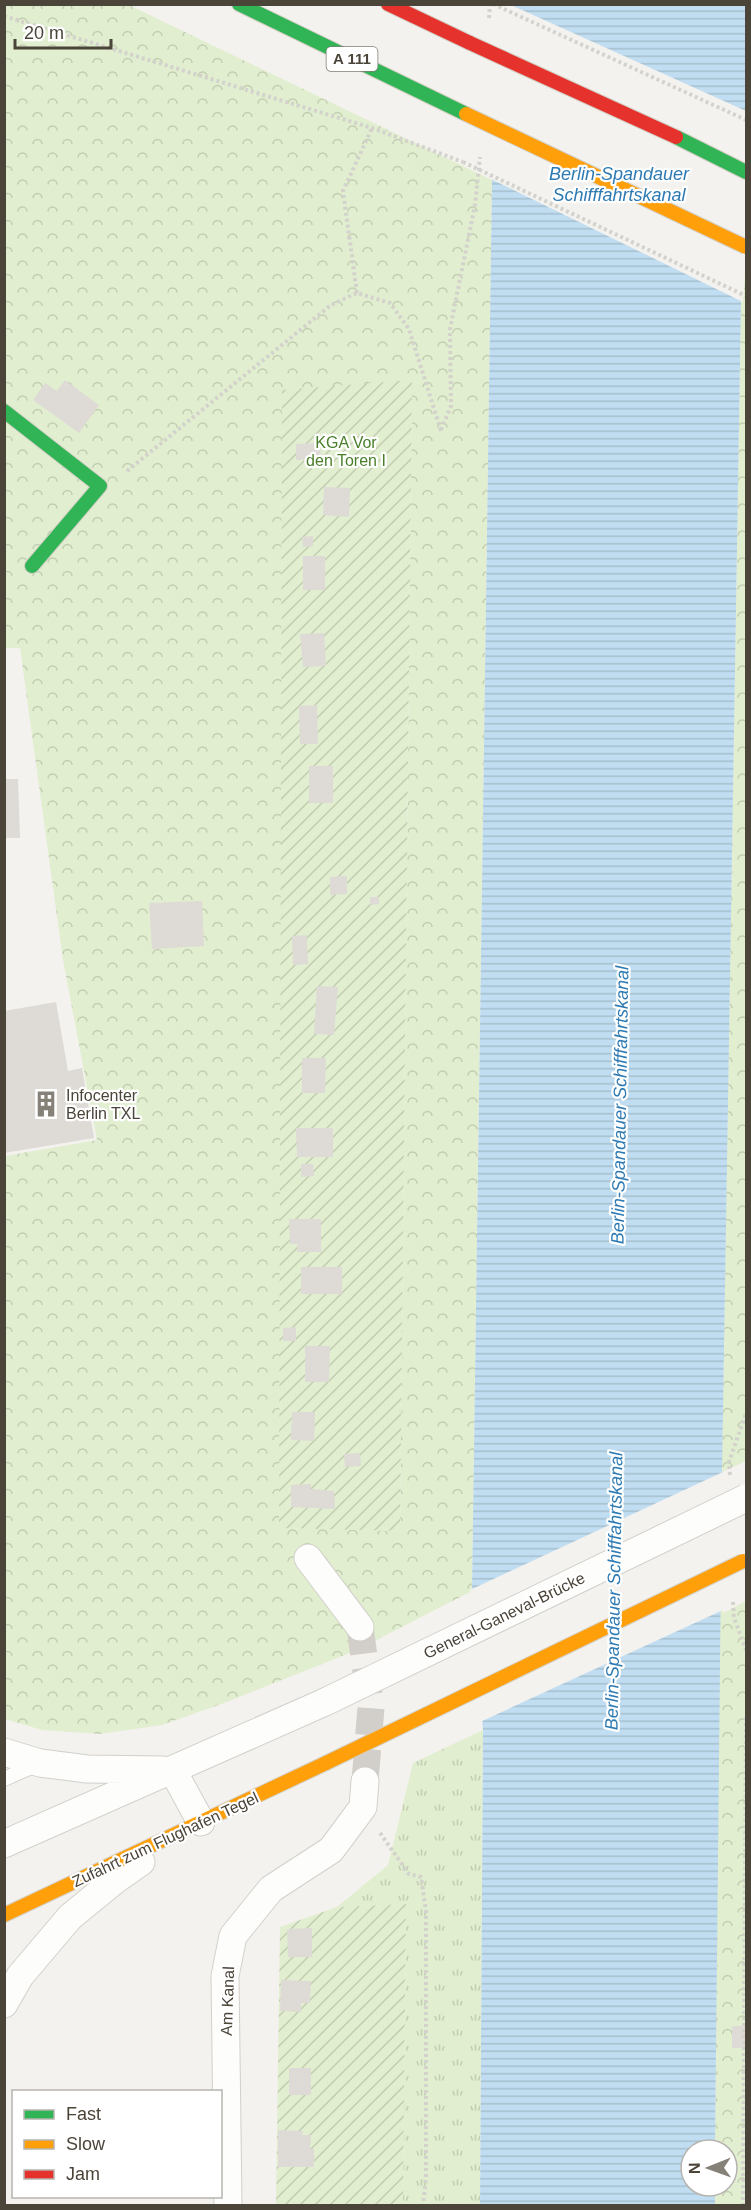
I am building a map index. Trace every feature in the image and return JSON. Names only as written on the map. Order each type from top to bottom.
[{"type":"main road","name":"A 111","points":[[239,4],[747,247]]},
{"type":"main road","points":[[388,4],[747,172]]},
{"type":"main road","points":[[4,411],[100,486],[32,566]]},
{"type":"main road","name":"Zufahrt zum Flughafen Tegel","points":[[4,1915],[326,1763],[745,1560]]},
{"type":"street","name":"General-Ganeval-Brücke","points":[[173,1771],[326,1702],[747,1498]]},
{"type":"street","points":[[308,1558],[360,1628]]},
{"type":"street","points":[[4,1752],[40,1763],[87,1769],[173,1771]]},
{"type":"street","points":[[4,2004],[20,1976],[70,1917],[114,1881],[194,1826],[173,1771]]},
{"type":"street","points":[[4,1844],[173,1771]]},
{"type":"street","name":"Am Kanal","points":[[228,2205],[225,1976],[233,1936],[272,1889],[331,1850],[364,1794]]},
{"type":"lane","points":[[4,1779],[40,1763]]},
{"type":"path","points":[[489,27],[491,4],[747,120]]},
{"type":"path","points":[[4,16],[372,128],[463,162],[747,296]]},
{"type":"path","points":[[357,293],[343,190],[372,128]]},
{"type":"path","points":[[100,486],[132,469],[331,305],[357,293],[390,303],[409,329],[441,430],[451,405],[450,329],[475,205],[480,151]]},
{"type":"path","points":[[743,2205],[747,1714]]},
{"type":"path","points":[[364,1794],[408,1874],[421,1877],[426,1911],[426,2177],[423,2205]]},
{"type":"green space","points":[[4,5],[129,5],[492,180],[472,1591],[355,1651],[224,1703],[162,1725],[100,1734],[42,1730],[5,1719],[5,1156],[97,1140],[63,960],[20,648],[5,648]],"holes":[[[412,381],[400,1531],[280,1528],[282,391]]]},
{"type":"green space","points":[[746,216],[746,1461],[724,1471],[723,1613],[746,1601],[746,2205],[715,2206],[715,2198],[739,2198],[739,2138],[715,2138],[719,1637],[741,301]]},
{"type":"green space","name":"KGA Vor den Toren I","points":[[412,380],[400,1531],[279,1528],[282,390]]},
{"type":"green space","points":[[483,1730],[480,2205],[403,2205],[406,1904],[337,1907],[388,1865],[413,1763]]},
{"type":"green space","points":[[406,1904],[403,2205],[276,2206],[280,1927],[337,1907]]},
{"type":"water","name":"Berlin-Spandauer Schifffahrtskanal","points":[[500,5],[746,5],[746,216],[741,301],[722,1472],[715,2138],[679,2138],[679,2198],[715,2198],[715,2205],[480,2206],[483,1730],[472,1591],[492,180]]},
{"type":"pier","points":[[497,4],[511,5],[746,111],[746,259],[743,302],[489,178]]},
{"type":"pier","points":[[725,1471],[723,1610],[480,1722],[470,1590]]},
{"type":"building","points":[[65,380],[99,405],[79,433],[33,400],[45,383],[57,391]]},
{"type":"building","points":[[320,443],[321,459],[296,460],[296,444]]},
{"type":"building","points":[[324,487],[350,488],[349,517],[323,515]]},
{"type":"building","points":[[313,536],[313,546],[303,547],[302,537]]},
{"type":"building","points":[[303,556],[325,556],[325,590],[303,590]]},
{"type":"building","points":[[324,633],[326,666],[303,667],[300,634]]},
{"type":"building","points":[[317,705],[318,744],[300,744],[299,706]]},
{"type":"building","points":[[309,766],[333,766],[333,803],[309,803]]},
{"type":"building","points":[[4,779],[18,779],[20,838],[4,838]]},
{"type":"building","points":[[347,876],[347,894],[330,895],[330,877]]},
{"type":"building","points":[[370,897],[379,897],[379,904],[370,905]]},
{"type":"building","points":[[202,901],[204,946],[152,949],[149,903]]},
{"type":"building","points":[[307,935],[308,964],[293,965],[292,936]]},
{"type":"building","points":[[317,986],[338,987],[334,1035],[314,1034]]},
{"type":"building","name":"Infocenter Berlin TXL","points":[[56,1002],[68,1071],[82,1068],[94,1138],[4,1153],[4,1011]]},
{"type":"building","points":[[302,1058],[326,1058],[325,1093],[302,1093]]},
{"type":"building","points":[[296,1128],[333,1128],[333,1157],[297,1157]]},
{"type":"building","points":[[301,1164],[313,1164],[314,1176],[301,1177]]},
{"type":"building","points":[[289,1219],[321,1219],[321,1252],[297,1252],[297,1244],[290,1244]]},
{"type":"building","points":[[301,1267],[342,1267],[342,1294],[301,1294]]},
{"type":"building","points":[[296,1327],[296,1341],[283,1341],[283,1328]]},
{"type":"building","points":[[305,1346],[330,1346],[329,1382],[305,1382]]},
{"type":"building","points":[[292,1412],[315,1412],[314,1441],[291,1440]]},
{"type":"building","points":[[360,1453],[361,1466],[345,1467],[344,1454]]},
{"type":"building","points":[[311,1484],[311,1489],[334,1491],[335,1509],[291,1507],[291,1485]]},
{"type":"building","points":[[312,1928],[312,1957],[288,1957],[287,1929]]},
{"type":"building","points":[[281,1980],[311,1981],[310,2003],[301,2003],[301,2012],[280,2011]]},
{"type":"building","points":[[732,2026],[746,2026],[746,2048],[732,2048]]},
{"type":"building","points":[[289,2068],[311,2068],[311,2095],[289,2095]]},
{"type":"building","points":[[278,2130],[303,2131],[302,2135],[311,2135],[310,2149],[314,2149],[314,2167],[278,2167]]},
{"type":"tunnel","points":[[360,1627],[371,1708],[365,1781]]},
{"type":"traffic: fast","points":[[239,4],[466,114]]},
{"type":"traffic: fast","points":[[676,137],[746,172]]},
{"type":"traffic: fast","points":[[4,411],[100,486],[32,566]]},
{"type":"traffic: slow","points":[[466,114],[746,247]]},
{"type":"traffic: slow","points":[[326,1763],[743,1561]]},
{"type":"traffic: slow","points":[[4,1915],[326,1763]]},
{"type":"traffic: jam","points":[[388,4],[470,43]]},
{"type":"traffic: jam","points":[[470,43],[676,137]]},
{"type":"place","name":"Infocenter Berlin TXL","points":[[46,1104]]}]
